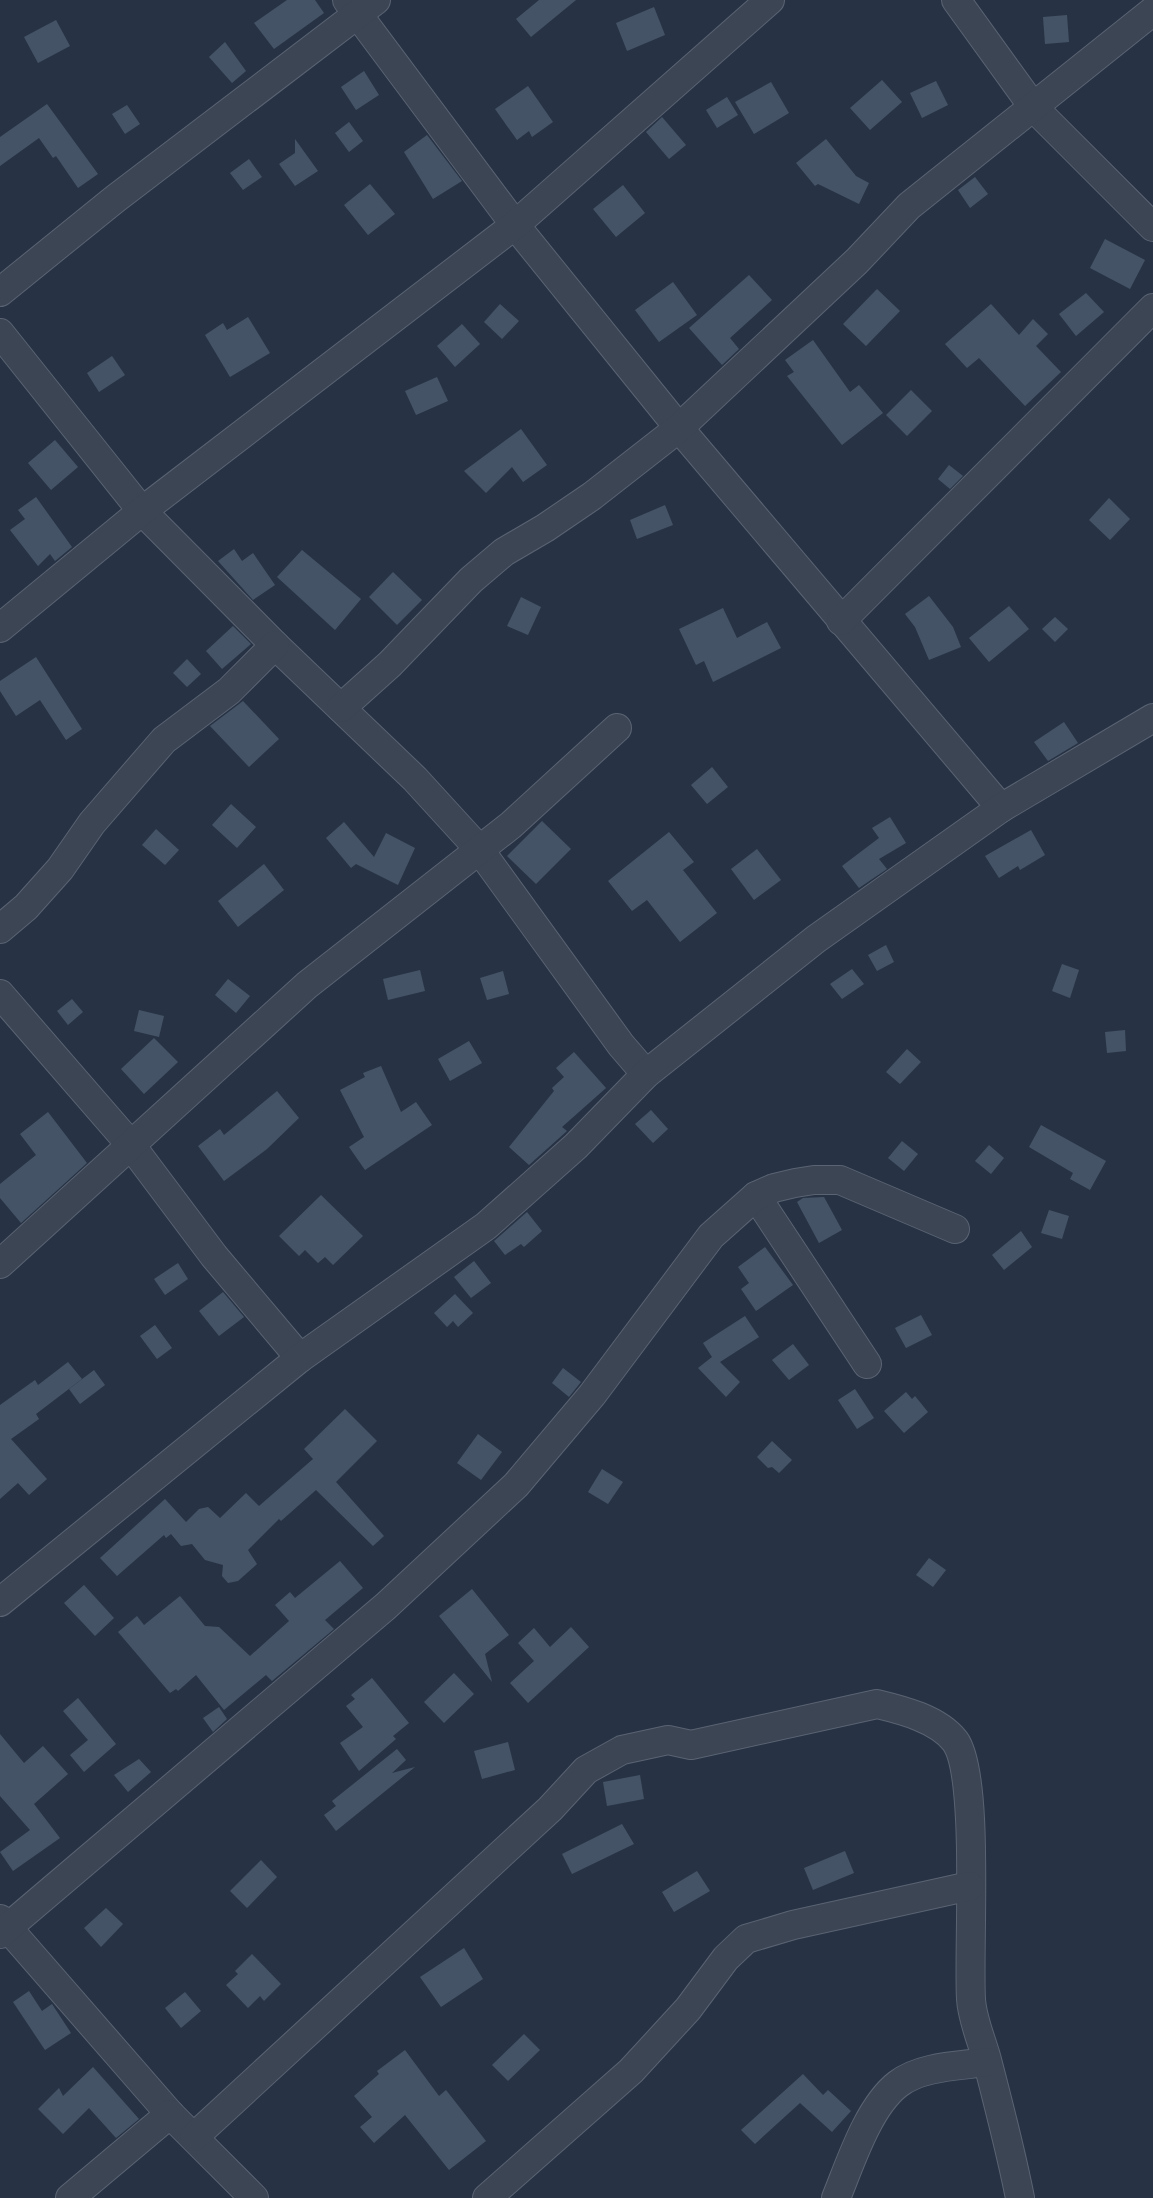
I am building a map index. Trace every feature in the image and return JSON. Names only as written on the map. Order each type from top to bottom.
[{"type":"street","points":[[0,628],[142,511],[515,225],[770,0]]},
{"type":"street","points":[[956,0],[1034,108],[1153,227]]},
{"type":"street","points":[[0,292],[360,5],[515,225],[679,428],[1001,808]]},
{"type":"street","points":[[341,708],[390,664],[448,601],[504,552],[592,496],[679,428],[857,261],[909,206],[1153,11]]},
{"type":"street","points":[[841,621],[1153,309]]},
{"type":"street","points":[[0,333],[142,511],[275,645],[415,779],[479,849],[621,1045],[646,1074]]},
{"type":"street","points":[[0,929],[26,907],[60,869],[98,815],[164,740],[229,691],[275,645]]},
{"type":"street","points":[[0,1602],[300,1358],[486,1226],[576,1146],[646,1074],[816,939],[1001,808],[1153,718]]},
{"type":"street","points":[[0,1264],[307,986],[511,825],[617,728]]},
{"type":"street","points":[[0,994],[130,1144],[214,1256],[300,1358]]},
{"type":"street","points":[[254,2198],[170,2114],[3,1927],[386,1606],[516,1485],[592,1395],[711,1236],[756,1196],[774,1188],[795,1183],[840,1180],[955,1229]]},
{"type":"street","points":[[756,1196],[867,1364]]},
{"type":"street","points":[[194,2137],[550,1809],[586,1770],[622,1750],[668,1740],[691,1745],[877,1704],[904,1711],[933,1725],[954,1740],[963,1757],[968,1796],[971,2001],[1020,2198]]},
{"type":"street","points":[[487,2198],[631,2072],[688,2009],[726,1958],[746,1939],[793,1925],[970,1887]]},
{"type":"street","points":[[836,2198],[863,2134],[880,2105],[898,2084],[924,2072],[987,2062]]},
{"type":"street","points":[[70,2198],[170,2114]]},
{"type":"building","points":[[287,0],[315,0],[324,13],[274,49],[254,23]]},
{"type":"building","points":[[539,0],[576,0],[531,37],[516,19]]},
{"type":"building","points":[[654,7],[665,35],[627,51],[616,23]]},
{"type":"building","points":[[1067,15],[1069,42],[1045,44],[1043,17]]},
{"type":"building","points":[[56,20],[70,46],[38,63],[24,37]]},
{"type":"building","points":[[225,42],[246,71],[232,83],[209,57]]},
{"type":"building","points":[[364,71],[379,95],[356,110],[341,87]]},
{"type":"building","points":[[882,80],[902,102],[870,130],[850,108]]},
{"type":"building","points":[[936,81],[948,105],[922,118],[910,93]]},
{"type":"building","points":[[771,82],[789,113],[754,134],[735,102]]},
{"type":"building","points":[[528,86],[553,122],[532,137],[529,131],[517,140],[495,109]]},
{"type":"building","points":[[727,97],[738,115],[717,128],[706,110]]},
{"type":"building","points":[[47,104],[98,174],[78,188],[56,156],[53,158],[39,138],[0,166],[0,137]]},
{"type":"building","points":[[127,105],[140,124],[125,134],[112,114]]},
{"type":"building","points":[[662,117],[686,145],[669,159],[646,132]]},
{"type":"building","points":[[349,122],[363,141],[349,152],[335,133]]},
{"type":"building","points":[[427,135],[462,181],[433,199],[404,152]]},
{"type":"building","points":[[295,139],[318,171],[295,186],[279,164],[295,153]]},
{"type":"building","points":[[826,139],[856,176],[869,183],[859,204],[818,184],[815,186],[796,163]]},
{"type":"building","points":[[249,159],[262,177],[243,190],[230,173]]},
{"type":"building","points":[[975,177],[988,194],[970,208],[958,190]]},
{"type":"building","points":[[370,184],[395,214],[368,235],[344,205]]},
{"type":"building","points":[[623,185],[645,213],[616,237],[593,209]]},
{"type":"building","points":[[1105,239],[1145,260],[1130,289],[1090,268]]},
{"type":"building","points":[[749,275],[772,300],[730,338],[739,349],[722,365],[689,328]]},
{"type":"building","points":[[673,282],[697,315],[659,342],[635,310]]},
{"type":"building","points":[[877,289],[900,311],[866,346],[843,324]]},
{"type":"building","points":[[1086,293],[1104,312],[1076,336],[1059,314]]},
{"type":"building","points":[[500,304],[519,321],[502,339],[484,322]]},
{"type":"building","points":[[991,304],[1019,335],[1033,319],[1048,334],[1036,346],[1061,372],[1025,406],[979,358],[967,368],[945,344]]},
{"type":"building","points":[[248,317],[270,353],[230,377],[205,335],[223,323],[227,330]]},
{"type":"building","points":[[462,324],[480,344],[455,367],[437,346]]},
{"type":"building","points":[[813,340],[850,392],[859,385],[883,413],[842,445],[787,376],[794,372],[785,360]]},
{"type":"building","points":[[112,356],[125,375],[99,392],[87,373]]},
{"type":"building","points":[[437,377],[448,401],[416,415],[405,391]]},
{"type":"building","points":[[911,390],[932,411],[907,436],[886,415]]},
{"type":"building","points":[[521,429],[547,465],[523,482],[512,467],[486,493],[464,471]]},
{"type":"building","points":[[55,440],[78,467],[51,490],[28,463]]},
{"type":"building","points":[[949,465],[963,476],[950,489],[938,479]]},
{"type":"building","points":[[36,497],[72,547],[55,561],[50,554],[38,566],[10,530],[25,519],[18,510]]},
{"type":"building","points":[[1109,498],[1130,519],[1110,540],[1089,520]]},
{"type":"building","points":[[665,505],[673,525],[637,539],[630,520]]},
{"type":"building","points":[[234,549],[242,561],[253,553],[275,585],[253,600],[218,561]]},
{"type":"building","points":[[302,550],[361,599],[335,630],[277,577]]},
{"type":"building","points":[[393,572],[422,600],[397,625],[369,597]]},
{"type":"building","points":[[929,596],[953,627],[961,647],[929,660],[915,627],[905,614]]},
{"type":"building","points":[[521,597],[541,607],[528,635],[507,626]]},
{"type":"building","points":[[1009,606],[1029,629],[989,662],[969,638]]},
{"type":"building","points":[[723,608],[737,638],[767,622],[781,648],[713,682],[704,661],[696,665],[679,629]]},
{"type":"building","points":[[1055,617],[1068,629],[1055,642],[1042,629]]},
{"type":"building","points":[[233,626],[251,644],[222,669],[206,651]]},
{"type":"building","points":[[36,657],[82,729],[66,740],[40,700],[16,716],[0,691],[0,681]]},
{"type":"building","points":[[187,659],[201,674],[187,687],[173,673]]},
{"type":"building","points":[[243,701],[279,739],[249,767],[210,726]]},
{"type":"building","points":[[1064,722],[1078,743],[1048,761],[1034,742]]},
{"type":"building","points":[[712,767],[728,787],[707,804],[691,785]]},
{"type":"building","points":[[231,804],[256,827],[237,848],[212,825]]},
{"type":"building","points":[[890,817],[906,843],[879,859],[887,869],[859,888],[842,866],[879,838],[872,828]]},
{"type":"building","points":[[542,821],[571,849],[536,884],[507,856]]},
{"type":"building","points":[[344,822],[374,857],[386,833],[415,848],[398,885],[356,864],[351,868],[326,838]]},
{"type":"building","points":[[156,829],[179,850],[165,865],[142,845]]},
{"type":"building","points":[[1031,830],[1045,855],[1020,870],[1018,866],[999,878],[985,856]]},
{"type":"building","points":[[669,832],[694,862],[683,870],[717,913],[680,942],[647,900],[632,911],[608,881]]},
{"type":"building","points":[[757,849],[781,880],[754,900],[731,869]]},
{"type":"building","points":[[264,864],[284,890],[238,927],[218,901]]},
{"type":"building","points":[[886,945],[894,962],[877,971],[868,955]]},
{"type":"building","points":[[1062,964],[1079,970],[1070,998],[1052,991]]},
{"type":"building","points":[[852,969],[864,984],[842,999],[830,984]]},
{"type":"building","points":[[420,970],[425,991],[388,1000],[383,979]]},
{"type":"building","points":[[503,971],[509,994],[487,1000],[480,978]]},
{"type":"building","points":[[228,979],[250,996],[236,1013],[215,995]]},
{"type":"building","points":[[72,999],[83,1012],[68,1025],[57,1011]]},
{"type":"building","points":[[139,1010],[164,1016],[159,1037],[134,1031]]},
{"type":"building","points":[[1125,1030],[1126,1051],[1107,1053],[1105,1032]]},
{"type":"building","points":[[154,1038],[178,1062],[144,1094],[121,1069]]},
{"type":"building","points":[[469,1041],[482,1063],[450,1081],[438,1059]]},
{"type":"building","points":[[907,1049],[921,1062],[900,1084],[886,1072]]},
{"type":"building","points":[[574,1052],[606,1088],[562,1127],[567,1131],[529,1165],[509,1147],[554,1091],[552,1088],[564,1077],[556,1068]]},
{"type":"building","points":[[381,1066],[401,1112],[416,1102],[432,1125],[365,1170],[349,1147],[364,1137],[340,1090],[365,1077],[363,1073]]},
{"type":"building","points":[[277,1091],[299,1118],[267,1149],[224,1181],[198,1146],[220,1129],[224,1135]]},
{"type":"building","points":[[651,1110],[668,1129],[653,1143],[635,1124]]},
{"type":"building","points":[[48,1112],[87,1163],[21,1223],[0,1198],[0,1184],[36,1155],[20,1134]]},
{"type":"building","points":[[1041,1125],[1106,1161],[1090,1190],[1070,1179],[1073,1173],[1029,1147]]},
{"type":"building","points":[[902,1141],[918,1154],[904,1171],[888,1158]]},
{"type":"building","points":[[989,1145],[1004,1158],[991,1174],[975,1161]]},
{"type":"building","points":[[321,1195],[363,1236],[333,1265],[325,1257],[318,1263],[305,1250],[299,1256],[279,1236]]},
{"type":"building","points":[[824,1197],[842,1230],[819,1243],[797,1202],[803,1198]]},
{"type":"building","points":[[1049,1210],[1069,1216],[1062,1239],[1041,1233]]},
{"type":"building","points":[[527,1212],[542,1231],[524,1247],[521,1244],[505,1255],[494,1241]]},
{"type":"building","points":[[1021,1231],[1032,1247],[1004,1270],[992,1255]]},
{"type":"building","points":[[765,1247],[793,1285],[756,1311],[741,1289],[749,1283],[738,1267]]},
{"type":"building","points":[[474,1261],[491,1283],[471,1298],[454,1277]]},
{"type":"building","points":[[178,1263],[188,1279],[165,1295],[154,1279]]},
{"type":"building","points":[[223,1292],[244,1317],[219,1336],[199,1311]]},
{"type":"building","points":[[455,1294],[473,1313],[458,1327],[453,1321],[447,1327],[434,1313]]},
{"type":"building","points":[[921,1315],[932,1335],[906,1348],[895,1328]]},
{"type":"building","points":[[745,1316],[759,1337],[720,1362],[740,1382],[726,1397],[698,1368],[712,1357],[703,1343]]},
{"type":"building","points":[[155,1325],[172,1348],[157,1359],[140,1336]]},
{"type":"building","points":[[793,1344],[809,1365],[789,1380],[772,1360]]},
{"type":"building","points":[[68,1362],[82,1379],[36,1414],[39,1419],[11,1439],[47,1479],[29,1495],[18,1483],[0,1499],[0,1405],[35,1380],[38,1385]]},
{"type":"building","points":[[563,1368],[581,1382],[569,1397],[552,1383]]},
{"type":"building","points":[[94,1370],[105,1385],[80,1404],[69,1389]]},
{"type":"building","points":[[855,1389],[874,1418],[857,1429],[838,1400]]},
{"type":"building","points":[[906,1392],[912,1399],[915,1396],[928,1412],[904,1433],[884,1411]]},
{"type":"building","points":[[345,1409],[377,1441],[336,1482],[384,1536],[373,1546],[316,1490],[281,1521],[279,1519],[248,1550],[257,1564],[238,1581],[228,1583],[222,1576],[223,1565],[205,1560],[192,1544],[181,1546],[171,1534],[166,1538],[164,1535],[117,1576],[100,1558],[165,1499],[186,1522],[199,1509],[208,1507],[220,1518],[246,1493],[259,1506],[313,1459],[304,1449]]},
{"type":"building","points":[[478,1434],[502,1452],[481,1480],[457,1463]]},
{"type":"building","points":[[772,1441],[792,1460],[779,1473],[772,1467],[768,1468],[757,1457]]},
{"type":"building","points":[[602,1469],[623,1482],[608,1504],[588,1492]]},
{"type":"building","points":[[929,1558],[946,1570],[933,1587],[916,1575]]},
{"type":"building","points":[[340,1561],[363,1588],[325,1620],[334,1629],[272,1681],[266,1675],[224,1710],[196,1675],[178,1691],[176,1689],[170,1693],[118,1632],[137,1616],[144,1625],[180,1596],[205,1626],[219,1627],[250,1656],[289,1621],[275,1605],[290,1592],[295,1598]]},
{"type":"building","points":[[84,1585],[114,1618],[95,1636],[64,1603]]},
{"type":"building","points":[[472,1589],[509,1635],[485,1654],[492,1682],[439,1616]]},
{"type":"building","points":[[571,1627],[589,1647],[528,1703],[510,1683],[534,1661],[518,1643],[534,1628],[550,1647]]},
{"type":"building","points":[[454,1673],[474,1694],[444,1723],[424,1702]]},
{"type":"building","points":[[372,1678],[409,1723],[393,1736],[396,1739],[359,1771],[340,1743],[363,1727],[346,1706],[355,1699],[351,1695]]},
{"type":"building","points":[[78,1698],[116,1744],[84,1772],[70,1755],[88,1740],[63,1711]]},
{"type":"building","points":[[219,1707],[227,1719],[213,1732],[203,1718]]},
{"type":"building","points":[[0,1734],[24,1763],[43,1746],[68,1774],[34,1804],[60,1838],[13,1871],[0,1852],[30,1830],[0,1796]]},
{"type":"building","points":[[508,1742],[515,1770],[482,1779],[474,1751]]},
{"type":"building","points":[[397,1749],[406,1760],[392,1773],[415,1767],[336,1831],[324,1815],[336,1806],[332,1801]]},
{"type":"building","points":[[139,1759],[151,1772],[128,1792],[114,1775]]},
{"type":"building","points":[[640,1775],[644,1799],[607,1806],[603,1782]]},
{"type":"building","points":[[622,1824],[634,1844],[572,1874],[562,1854]]},
{"type":"building","points":[[845,1851],[854,1873],[813,1890],[804,1868]]},
{"type":"building","points":[[261,1860],[277,1877],[247,1908],[230,1891]]},
{"type":"building","points":[[697,1871],[710,1891],[674,1912],[662,1892]]},
{"type":"building","points":[[106,1908],[123,1924],[101,1947],[84,1928]]},
{"type":"building","points":[[464,1948],[483,1979],[441,2007],[420,1977]]},
{"type":"building","points":[[252,1954],[281,1984],[264,2001],[260,1996],[248,2008],[226,1985],[238,1974],[235,1971]]},
{"type":"building","points":[[29,1991],[42,2011],[52,2004],[71,2033],[45,2050],[13,2002]]},
{"type":"building","points":[[185,1992],[201,2011],[181,2028],[165,2008]]},
{"type":"building","points":[[524,2034],[540,2050],[508,2081],[492,2065]]},
{"type":"building","points":[[405,2050],[439,2096],[446,2090],[486,2141],[449,2170],[405,2115],[374,2143],[360,2127],[372,2117],[354,2096],[379,2074],[377,2071]]},
{"type":"building","points":[[93,2067],[139,2119],[116,2138],[89,2108],[63,2134],[38,2109],[59,2088],[63,2096]]},
{"type":"building","points":[[803,2074],[823,2095],[828,2090],[851,2111],[832,2132],[800,2103],[755,2144],[741,2130]]}]
